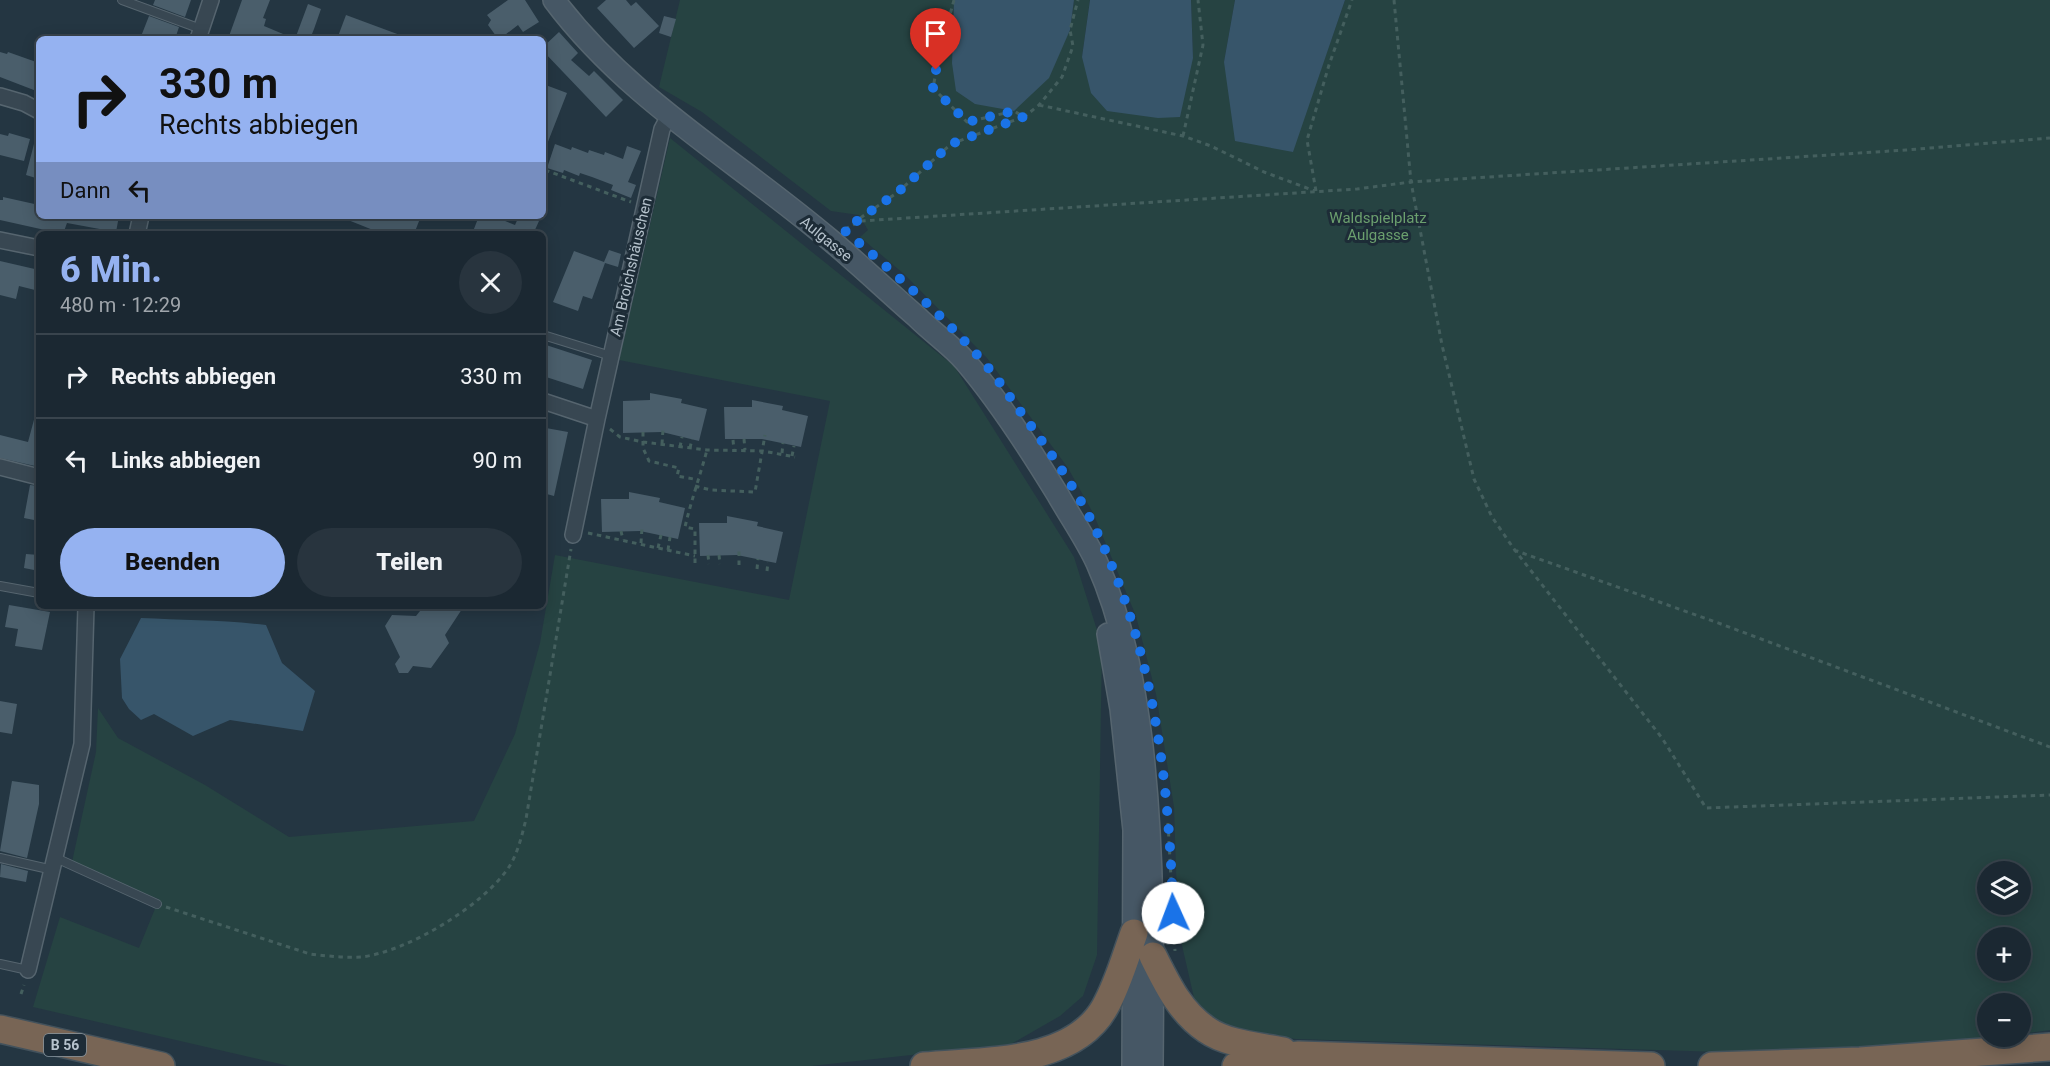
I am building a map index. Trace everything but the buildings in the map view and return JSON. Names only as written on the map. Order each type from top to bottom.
[{"type":"highway","points":[[924,1066],[960,1062],[1017,1063],[1060,1046],[1085,1031],[1105,1008],[1134,933]]},
{"type":"highway","points":[[1164,955],[1179,1003],[1208,1031],[1229,1040],[1299,1054]]},
{"type":"highway","name":"B 56","points":[[0,1029],[161,1066]]},
{"type":"highway","points":[[1712,1066],[1860,1061],[2050,1047]]},
{"type":"highway","points":[[1964,1066],[2050,1052]]},
{"type":"highway","points":[[1236,1066],[1267,1058],[1299,1054],[1651,1066]]},
{"type":"main road","name":"Aulgasse","points":[[554,0],[590,44],[638,90],[827,238],[963,359],[1013,424],[1066,508]]},
{"type":"main road","points":[[1066,508],[1108,632],[1121,709],[1134,830],[1133,1066]]},
{"type":"main road","points":[[1066,508],[1098,565],[1120,628],[1130,667],[1138,719],[1164,955],[1152,1066]]},
{"type":"street","points":[[200,34],[211,0]]},
{"type":"street","points":[[0,96],[24,103],[36,109]]},
{"type":"street","name":"Am Broichshäuschen","points":[[574,530],[644,207],[662,129],[669,116]]},
{"type":"street","points":[[0,240],[36,247]]},
{"type":"street","points":[[546,402],[597,419]]},
{"type":"street","points":[[0,467],[36,476]]},
{"type":"street","points":[[28,970],[82,744],[86,609]]},
{"type":"lane","points":[[122,0],[200,34]]},
{"type":"lane","points":[[546,336],[611,356]]},
{"type":"lane","points":[[0,586],[36,592]]},
{"type":"lane","points":[[0,858],[55,864],[157,904]]},
{"type":"lane","points":[[0,964],[28,970]]},
{"type":"path","points":[[954,0],[933,88],[967,122],[1014,111],[1023,117]]},
{"type":"path","points":[[1078,0],[1070,30],[1073,46],[1062,76],[1039,105],[1023,117],[951,144],[898,192],[844,230],[861,221],[1369,188],[1411,182],[1906,150],[2050,138]]},
{"type":"path","points":[[1183,136],[1203,45],[1198,0]]},
{"type":"path","points":[[1317,191],[1307,140],[1329,65],[1352,0]]},
{"type":"path","points":[[1394,0],[1411,182],[1442,345],[1474,478],[1492,517],[1514,549],[1662,738],[1706,808],[2050,795]]},
{"type":"path","points":[[1039,105],[1183,136],[1211,146],[1264,172],[1317,191]]},
{"type":"path","points":[[546,170],[644,207]]},
{"type":"path","points":[[597,419],[620,436],[680,447],[763,451],[794,456],[794,446]]},
{"type":"path","points":[[662,444],[663,429]]},
{"type":"path","points":[[643,432],[643,448],[649,462],[679,468],[677,476],[699,480]]},
{"type":"path","points":[[631,433],[632,439]]},
{"type":"path","points":[[695,486],[711,490],[755,492],[765,435]]},
{"type":"path","points":[[680,447],[682,437]]},
{"type":"path","points":[[690,448],[692,439]]},
{"type":"path","points":[[744,439],[745,450]]},
{"type":"path","points":[[733,440],[734,450]]},
{"type":"path","points":[[782,454],[783,443]]},
{"type":"path","points":[[695,563],[695,529],[685,527],[706,450]]},
{"type":"path","points":[[641,544],[642,527]]},
{"type":"path","points":[[157,904],[310,954],[334,957],[363,957],[414,942],[463,912],[508,867],[519,843],[531,789],[574,530],[695,556]]},
{"type":"path","points":[[610,531],[612,538]]},
{"type":"path","points":[[621,531],[623,540]]},
{"type":"path","points":[[658,548],[660,535]]},
{"type":"path","points":[[668,550],[670,537]]},
{"type":"path","points":[[1514,549],[2050,747]]},
{"type":"path","points":[[739,551],[739,565]]},
{"type":"path","points":[[708,555],[709,564]]},
{"type":"path","points":[[719,555],[720,564]]},
{"type":"path","points":[[756,569],[758,559]]},
{"type":"path","points":[[766,571],[768,562]]},
{"type":"path","points":[[1164,955],[1168,820]]},
{"type":"green space","name":"Waldspielplatz Aulgasse","points":[[680,0],[954,0],[952,63],[1070,31],[1074,0],[1090,0],[1082,57],[1193,58],[1191,0],[1235,0],[1224,62],[1292,152],[1345,0],[2050,0],[2050,1030],[2031,1033],[2031,993],[1977,993],[1977,1039],[1787,1054],[1296,1039],[1248,1033],[1223,1025],[1195,1002],[1178,928],[1174,807],[1156,694],[1136,616],[1093,513],[1068,468],[987,358],[904,274],[860,237],[868,230],[859,215],[831,211],[702,112],[659,87]]},
{"type":"green space","points":[[670,138],[954,366],[1074,557],[1102,646],[1097,955],[1083,996],[1060,1016],[1011,1044],[811,1066],[289,1066],[33,1007],[60,917],[139,948],[159,899],[97,875],[72,862],[96,752],[98,708],[118,738],[205,785],[289,837],[474,821],[515,734],[540,643],[555,555],[789,600],[830,401],[619,360]]},
{"type":"water","points":[[954,0],[1074,0],[1070,30],[1049,78],[1014,111],[975,104],[956,91],[952,63]]},
{"type":"water","points":[[1090,0],[1191,0],[1193,58],[1180,117],[1158,118],[1107,111],[1091,93],[1082,57]]},
{"type":"water","points":[[1235,0],[1345,0],[1293,152],[1235,141],[1224,62]]},
{"type":"water","points":[[141,618],[266,625],[282,663],[315,691],[303,731],[230,720],[193,736],[154,714],[141,720],[129,709],[122,698],[120,659]]},
{"type":"route","points":[[936,70],[933,88],[967,122],[1014,111],[1023,117],[951,144],[898,192],[844,230],[934,310],[986,365],[1054,457],[1090,519],[1126,601],[1148,678],[1161,748],[1169,831],[1173,913]]}]
